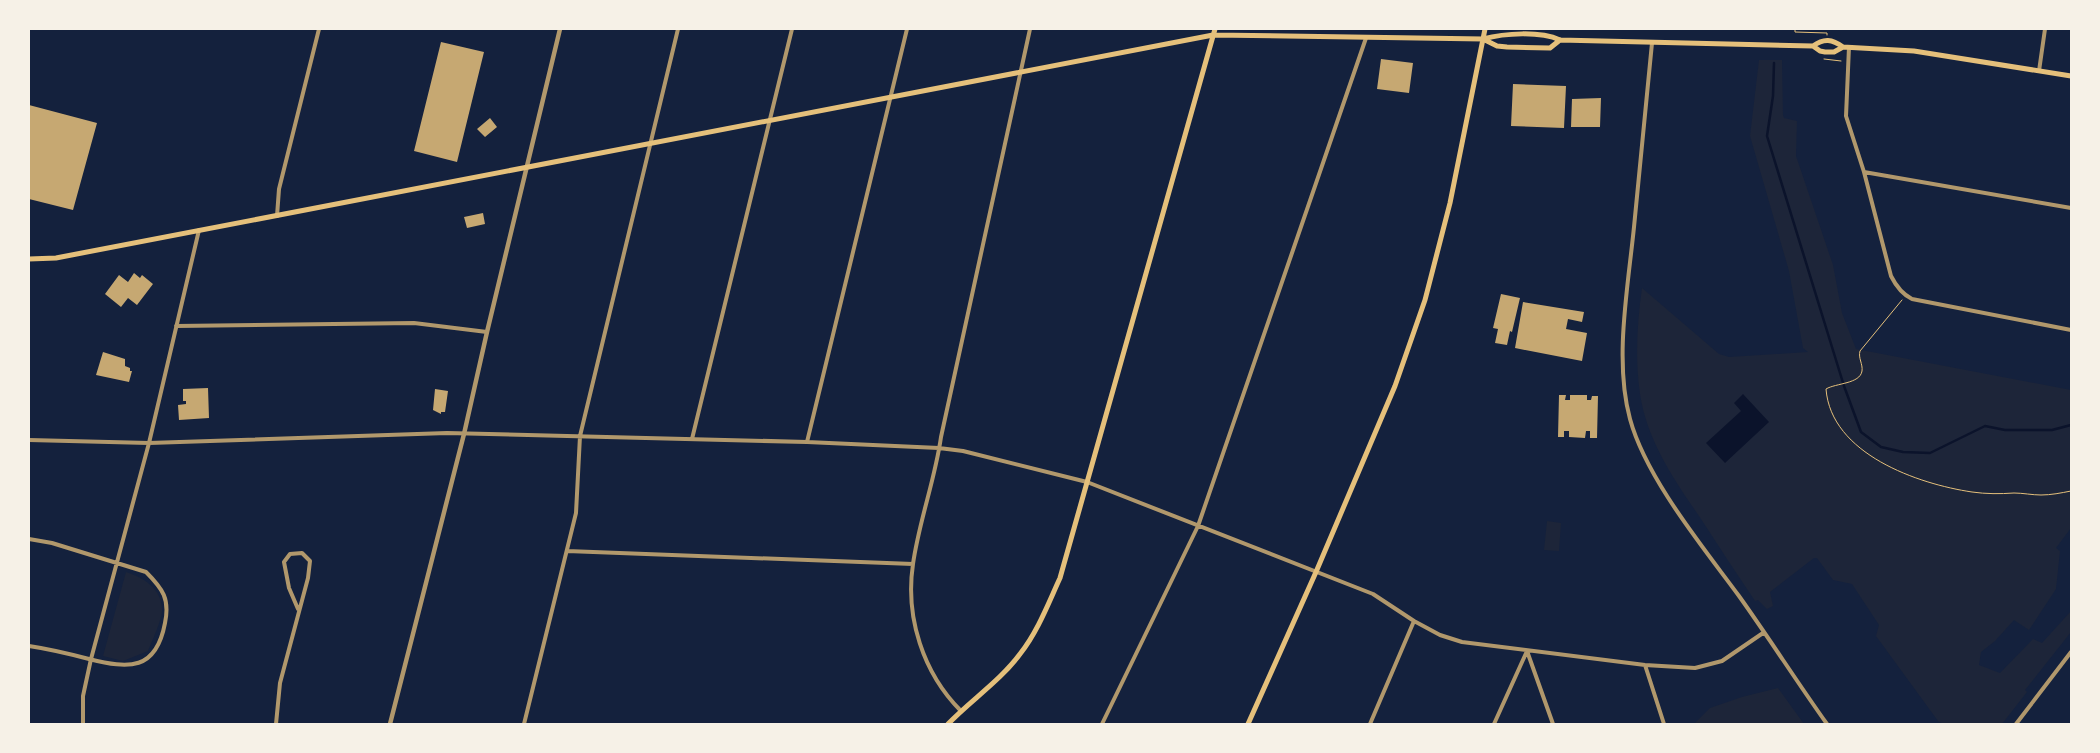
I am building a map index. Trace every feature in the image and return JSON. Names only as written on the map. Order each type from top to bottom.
[{"type":"main road","points":[[1248,724],[1316,572],[1395,386],[1425,300],[1450,203],[1485,29]]},
{"type":"main road","points":[[948,724],[1004,672],[1032,637],[1060,578],[1214,32]]},
{"type":"main road","points":[[29,259],[56,258],[277,216],[1214,32],[1366,38],[1483,39],[1500,34],[1551,36],[1560,40],[1813,46],[1825,52],[1834,52],[1846,47]]},
{"type":"main road","points":[[1483,39],[1497,46],[1550,48],[1560,40]]},
{"type":"main road","points":[[1813,46],[1820,40],[1835,41],[1846,47],[1914,51],[2071,76]]},
{"type":"street","points":[[277,216],[279,189],[319,29]]},
{"type":"street","points":[[390,724],[464,434],[560,29]]},
{"type":"street","points":[[524,724],[576,513],[580,436],[678,29]]},
{"type":"street","points":[[692,439],[792,29]]},
{"type":"street","points":[[807,442],[907,29]]},
{"type":"street","points":[[961,711],[941,688],[921,651],[914,618],[913,564],[1030,29]]},
{"type":"street","points":[[2039,71],[2045,29]]},
{"type":"street","points":[[1102,724],[1198,526],[1366,38]]},
{"type":"street","points":[[1652,43],[1627,292],[1623,360],[1624,391],[1630,420],[1640,445],[1660,483],[1717,569],[1739,597],[1827,724]]},
{"type":"street","points":[[1846,47],[1846,116],[1864,172],[1891,276],[1905,296],[1912,299],[2071,330]]},
{"type":"street","points":[[1864,172],[2071,208]]},
{"type":"street","points":[[83,724],[82,696],[149,443],[199,230]]},
{"type":"street","points":[[176,326],[414,323],[487,332]]},
{"type":"street","points":[[29,440],[149,443],[301,437],[464,434],[807,442],[939,448],[1087,482],[1373,594],[1414,621],[1462,642],[1645,665],[1695,668],[1708,666],[1736,653],[1763,633]]},
{"type":"street","points":[[29,539],[52,543],[146,572],[157,583],[165,598],[168,609],[163,633],[154,652],[143,661],[130,666],[103,663],[29,646]]},
{"type":"street","points":[[567,551],[913,564]]},
{"type":"street","points":[[276,724],[280,683],[310,562],[302,553],[290,554],[284,562],[290,588],[298,609]]},
{"type":"street","points":[[1370,724],[1414,621]]},
{"type":"street","points":[[1494,724],[1527,651]]},
{"type":"street","points":[[1527,651],[1553,724]]},
{"type":"street","points":[[2016,724],[2071,652]]},
{"type":"street","points":[[1645,665],[1664,724]]},
{"type":"path","points":[[1795,29],[1795,32],[1827,33]]},
{"type":"path","points":[[1824,60],[1841,61]]},
{"type":"path","points":[[1902,300],[1860,351],[1858,356],[1862,369],[1860,376],[1855,380],[1832,385],[1826,389],[1829,406],[1849,437],[1860,448],[1891,468],[1911,476],[1973,492],[2041,495],[2071,491]]},
{"type":"shaded area","points":[[1759,60],[1782,60],[1783,115],[1784,118],[1797,121],[1796,156],[1833,265],[1842,313],[1856,349],[2071,390],[2071,528],[2056,548],[2060,551],[2056,589],[2029,630],[2014,620],[1995,641],[1981,652],[1979,665],[2000,673],[2033,639],[2042,643],[2071,611],[2071,632],[2025,690],[2027,692],[2002,724],[1943,724],[1938,721],[1876,636],[1879,625],[1852,584],[1833,580],[1817,558],[1814,558],[1770,592],[1773,606],[1767,609],[1758,600],[1755,601],[1681,490],[1663,460],[1649,428],[1640,394],[1637,354],[1642,288],[1719,354],[1729,357],[1808,352],[1803,348],[1789,271],[1750,136]]},
{"type":"shaded area","points":[[1743,394],[1769,422],[1725,463],[1706,443],[1741,411],[1734,403]]},
{"type":"shaded area","points":[[1547,521],[1561,523],[1559,551],[1544,550]]},
{"type":"shaded area","points":[[126,572],[139,577],[155,590],[161,602],[162,613],[148,651],[123,661],[103,656]]},
{"type":"shaded area","points":[[1778,688],[1804,724],[1694,724],[1710,708],[1742,697]]},
{"type":"building","points":[[441,42],[484,52],[457,162],[414,151]]},
{"type":"building","points":[[1381,59],[1413,63],[1409,93],[1377,89]]},
{"type":"building","points":[[1513,84],[1566,86],[1564,128],[1511,126]]},
{"type":"building","points":[[1601,98],[1600,127],[1571,127],[1572,99]]},
{"type":"building","points":[[29,105],[97,123],[73,210],[29,199]]},
{"type":"building","points":[[490,118],[497,127],[485,137],[477,129]]},
{"type":"building","points":[[483,213],[485,224],[467,228],[464,217]]},
{"type":"building","points":[[134,273],[140,278],[142,275],[153,284],[137,305],[128,298],[121,307],[105,294],[119,275],[128,282]]},
{"type":"building","points":[[1501,294],[1520,298],[1507,345],[1495,343],[1498,329],[1493,328]]},
{"type":"building","points":[[1523,302],[1584,312],[1582,322],[1568,319],[1566,329],[1587,333],[1582,361],[1515,348]]},
{"type":"building","points":[[103,352],[125,359],[125,366],[132,371],[129,382],[96,375]]},
{"type":"building","points":[[208,388],[209,418],[179,420],[178,405],[186,404],[186,401],[183,401],[183,389]]},
{"type":"building","points":[[435,389],[448,391],[445,412],[441,412],[441,414],[433,410]]},
{"type":"building","points":[[1559,395],[1566,395],[1565,400],[1570,400],[1570,395],[1587,395],[1587,400],[1591,400],[1592,396],[1598,396],[1597,438],[1590,438],[1590,431],[1586,431],[1585,438],[1569,437],[1569,431],[1564,431],[1564,437],[1558,437]]},
{"type":"waterway","points":[[1774,63],[1773,96],[1767,136],[1844,386],[1861,432],[1881,447],[1903,452],[1930,453],[1985,426],[2005,430],[2052,430],[2071,425]]}]
